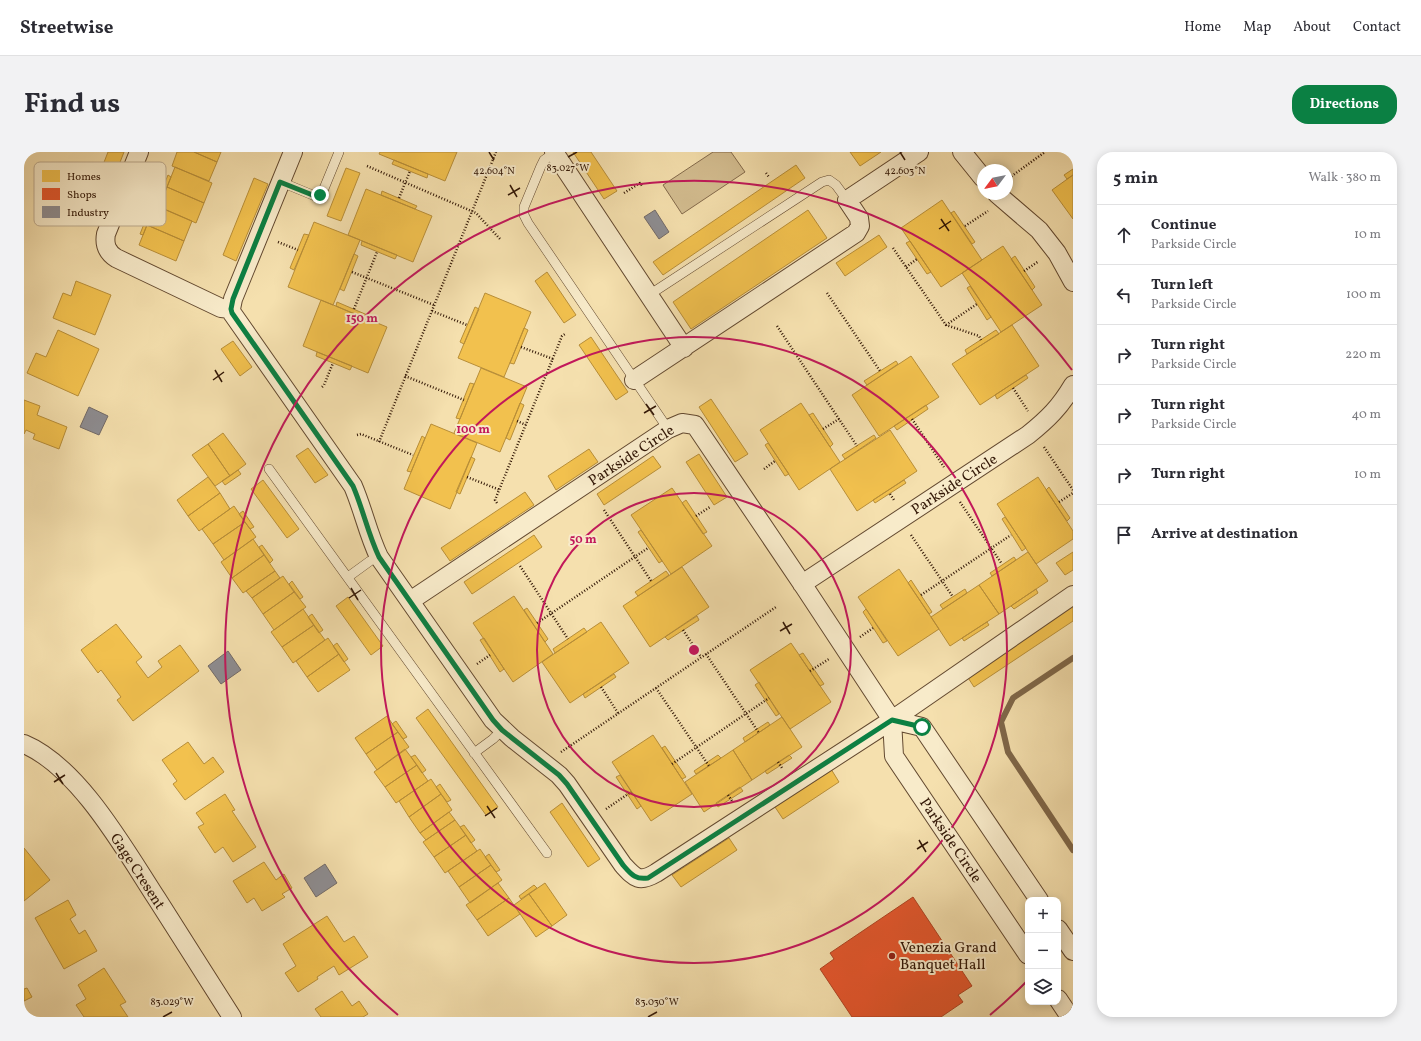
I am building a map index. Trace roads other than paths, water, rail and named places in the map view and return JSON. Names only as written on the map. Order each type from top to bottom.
[{"type":"street","points":[[135,162],[139,152]]},
{"type":"street","points":[[293,152],[233,299],[231,309],[234,317],[353,486],[379,557],[493,720],[502,730],[559,775],[567,784],[623,865],[633,876],[640,879],[648,878],[656,873],[892,720],[1073,595]]},
{"type":"street","points":[[554,152],[684,348]]},
{"type":"street","points":[[634,380],[856,233],[860,226],[859,218],[847,200],[919,152]]},
{"type":"street","points":[[962,152],[977,171]]},
{"type":"street","points":[[994,201],[1039,230],[1057,253],[1073,282]]},
{"type":"street","points":[[109,226],[105,242],[107,250],[116,258],[221,308],[231,309]]},
{"type":"street","name":"Parkside Circle","points":[[802,584],[1028,435],[1047,420],[1065,399],[1073,384]]},
{"type":"street","name":"Parkside Circle","points":[[410,601],[668,429],[682,423],[695,425],[892,720],[894,756],[1025,951]]},
{"type":"street","points":[[892,720],[922,727],[1037,897]]},
{"type":"street","name":"Gage Cresent","points":[[24,744],[31,747],[62,768],[114,833],[232,1017]]},
{"type":"street","points":[[1061,933],[1073,951]]},
{"type":"street","points":[[1061,1004],[1070,1017]]},
{"type":"lane","points":[[280,182],[315,196],[320,195],[339,152]]},
{"type":"lane","points":[[554,152],[544,160],[541,166],[524,207],[524,215],[668,429]]},
{"type":"lane","points":[[649,295],[822,182],[829,180],[836,185],[847,200]]},
{"type":"lane","points":[[269,470],[547,853]]},
{"type":"lane","points":[[348,577],[370,561],[379,557]]},
{"type":"lane","points":[[474,753],[493,739],[502,730]]},
{"type":"waterway","points":[[1073,658],[1013,698],[1001,722],[1008,752],[1073,850]]},
{"type":"place","name":"Venezia Grand Banquet Hall","points":[[892,956]]}]
